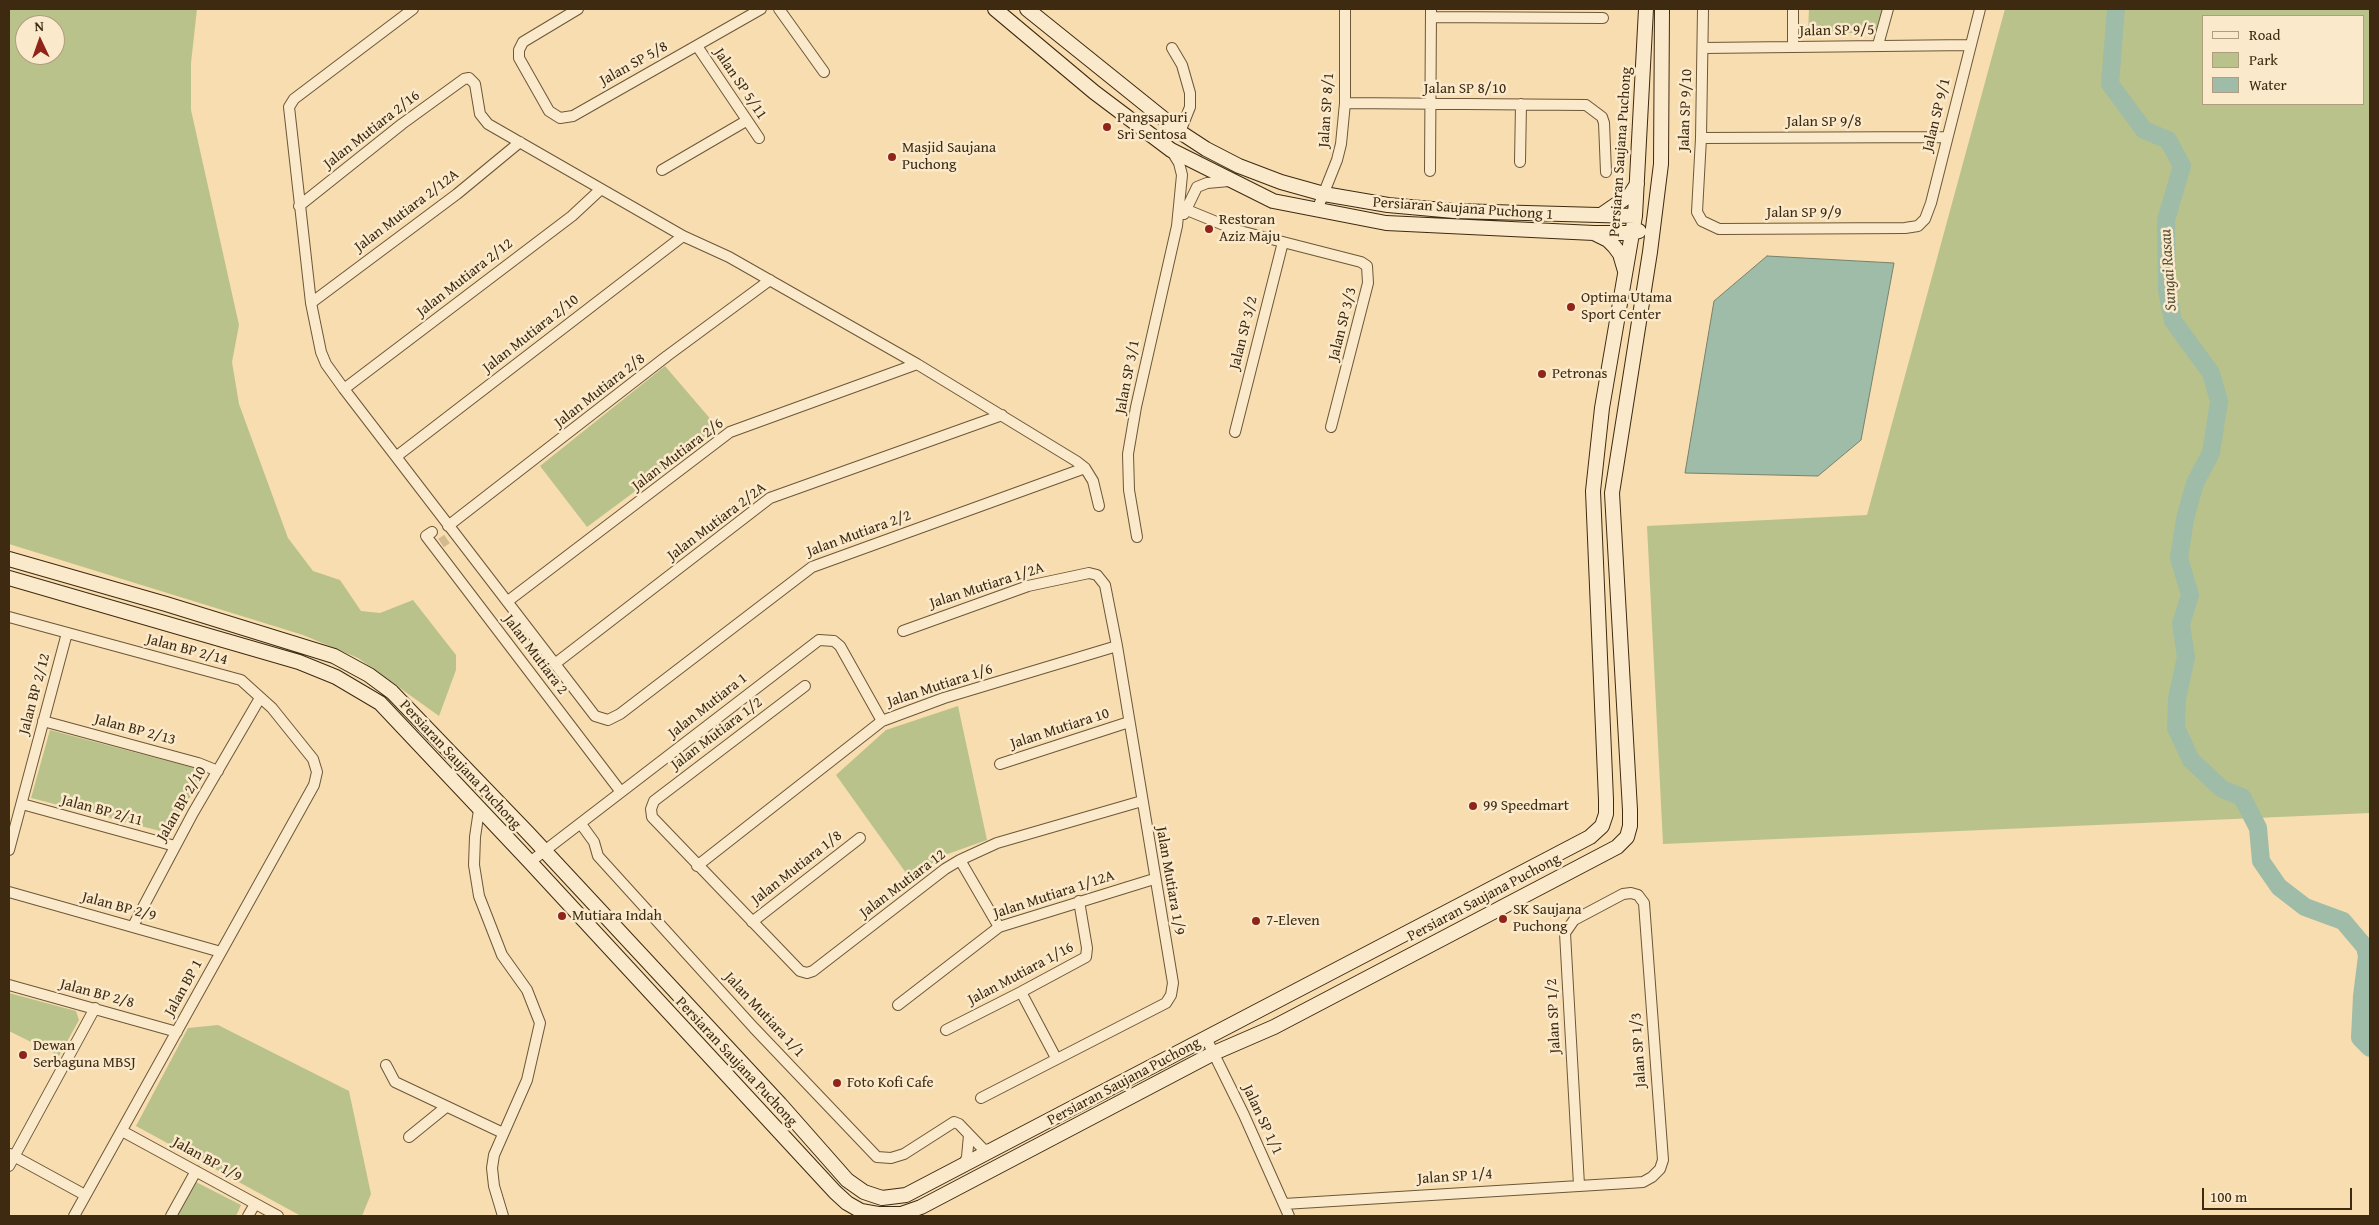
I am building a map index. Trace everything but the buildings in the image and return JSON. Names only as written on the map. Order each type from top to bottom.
[{"type":"street","points":[[413,9],[294,99],[288,107],[311,303],[321,352],[326,364],[397,456],[441,536],[508,601],[556,663]]},
{"type":"street","name":"Jalan SP 5/8","points":[[578,9],[523,42],[519,50],[519,58],[533,83],[550,111],[560,118],[574,116],[761,9]]},
{"type":"street","points":[[779,9],[824,72]]},
{"type":"street","name":"Persiaran Saujana Puchong 1","points":[[995,9],[1094,92],[1171,150],[1229,181],[1273,201],[1386,223],[1594,233],[1638,230]]},
{"type":"street","name":"Persiaran Saujana Puchong 1","points":[[1027,9],[1180,132],[1206,149],[1239,166],[1281,182],[1324,194],[1407,207],[1635,216]]},
{"type":"street","name":"Jalan SP 8/1","points":[[1317,210],[1337,160],[1345,103],[1346,9]]},
{"type":"street","name":"Persiaran Saujana Puchong","points":[[9,559],[156,601],[334,656],[369,675],[392,692],[545,851],[780,1104],[847,1180],[864,1192],[882,1198],[906,1195],[1590,837],[1602,826],[1606,814],[1606,800],[1593,518],[1597,442],[1625,271],[1638,230],[1635,216],[1646,9]]},
{"type":"street","name":"Persiaran Saujana Puchong","points":[[9,578],[299,662],[336,677],[380,703],[530,862],[834,1192],[847,1203],[862,1211],[878,1214],[901,1214],[921,1208],[1214,1053],[1274,1026],[1617,847],[1627,838],[1630,826],[1630,810],[1612,493],[1650,252],[1661,164],[1662,9]]},
{"type":"street","name":"Jalan SP 9/10","points":[[1698,212],[1703,9]]},
{"type":"street","points":[[1793,9],[1793,46]]},
{"type":"street","points":[[1878,45],[1888,9]]},
{"type":"street","name":"Jalan SP 9/1","points":[[1918,226],[1925,219],[1931,203],[1980,9]]},
{"type":"street","points":[[1430,171],[1431,13],[1603,18]]},
{"type":"street","name":"Jalan SP 9/5","points":[[1703,48],[1970,45]]},
{"type":"street","name":"Jalan SP 5/11","points":[[697,46],[759,138]]},
{"type":"street","points":[[1172,48],[1182,65],[1190,93],[1190,107],[1180,132]]},
{"type":"street","name":"Jalan Mutiara 2/16","points":[[299,206],[464,78],[473,80],[483,120],[520,142]]},
{"type":"street","name":"Jalan SP 8/10","points":[[1345,103],[1586,104],[1602,117],[1604,123],[1606,172]]},
{"type":"street","points":[[1520,162],[1521,104]]},
{"type":"street","points":[[662,170],[746,121]]},
{"type":"street","name":"Jalan SP 9/8","points":[[1701,138],[1947,137]]},
{"type":"street","points":[[520,142],[683,236],[729,257],[770,280],[1002,415],[1085,468],[1093,481],[1098,506]]},
{"type":"street","name":"Jalan Mutiara 2/12A","points":[[311,303],[457,194],[520,142]]},
{"type":"street","name":"Jalan SP 3/1","points":[[1137,537],[1129,490],[1128,454],[1136,407],[1177,226],[1182,175],[1179,163],[1171,150]]},
{"type":"street","name":"Jalan SP 3/1","points":[[1177,226],[1187,210],[1197,187],[1207,183],[1229,181]]},
{"type":"street","points":[[1601,216],[1630,196],[1638,184]]},
{"type":"street","name":"Jalan Mutiara 2/12","points":[[344,388],[572,216],[601,189]]},
{"type":"street","name":"Jalan SP 3/3","points":[[1187,210],[1236,230],[1361,262],[1367,266],[1368,283],[1331,427]]},
{"type":"street","name":"Jalan SP 9/9","points":[[1698,212],[1702,221],[1719,229],[1905,228],[1918,226]]},
{"type":"street","points":[[1650,252],[1638,230],[1655,214]]},
{"type":"street","points":[[1594,233],[1608,240],[1614,246],[1620,254],[1625,271]]},
{"type":"street","name":"Jalan Mutiara 2/10","points":[[397,456],[683,236]]},
{"type":"street","name":"Jalan SP 3/2","points":[[1235,432],[1283,242]]},
{"type":"street","name":"Jalan Mutiara 2/8","points":[[441,536],[667,356],[770,280]]},
{"type":"street","name":"Jalan Mutiara 2/6","points":[[508,601],[730,432],[917,364]]},
{"type":"street","name":"Jalan Mutiara 2/2A","points":[[556,663],[770,498],[1002,415]]},
{"type":"street","name":"Jalan Mutiara 2/2","points":[[556,663],[595,716],[608,720],[620,714],[812,567],[1085,468]]},
{"type":"street","points":[[1612,493],[1593,518],[1613,533]]},
{"type":"street","name":"Jalan Mutiara 2","points":[[441,536],[621,792]]},
{"type":"street","name":"Jalan Mutiara 1/2A","points":[[903,631],[1028,586],[1082,573]]},
{"type":"street","name":"Jalan Mutiara 1/9","points":[[981,1098],[1166,1003],[1172,995],[1173,983],[1154,879],[1117,646],[1104,585],[1097,576],[1082,573]]},
{"type":"street","name":"Jalan BP 2/14","points":[[9,617],[241,680],[272,708],[312,759],[317,772]]},
{"type":"street","name":"Jalan BP 2/12","points":[[9,850],[67,633]]},
{"type":"street","name":"Jalan Mutiara 1","points":[[530,862],[819,640],[834,641],[840,646],[882,721]]},
{"type":"street","name":"Jalan Mutiara 1/6","points":[[697,866],[882,721],[944,698],[1117,646]]},
{"type":"street","name":"Jalan Mutiara 1/2","points":[[697,866],[652,817],[654,801],[805,686]]},
{"type":"street","name":"Jalan BP 2/10","points":[[132,926],[175,846],[260,698]]},
{"type":"street","name":"Jalan BP 2/13","points":[[44,721],[198,763],[218,771]]},
{"type":"street","name":"Jalan Mutiara 10","points":[[1000,764],[1129,722]]},
{"type":"street","name":"Jalan BP 1","points":[[74,1216],[314,785],[317,772]]},
{"type":"street","name":"Jalan Mutiara 12","points":[[752,922],[800,971],[807,973],[813,971],[945,869],[960,860],[997,843],[1142,801]]},
{"type":"street","name":"Jalan BP 2/11","points":[[22,804],[175,846]]},
{"type":"street","points":[[479,810],[475,837],[474,866],[479,896],[502,955],[527,990],[540,1023],[527,1080],[494,1155],[492,1168],[494,1186],[502,1216]]},
{"type":"street","name":"Jalan Mutiara 1/1","points":[[581,824],[594,842],[598,856],[754,1028],[878,1157],[891,1158],[904,1154],[954,1122],[959,1124],[969,1135]]},
{"type":"street","name":"Jalan Mutiara 1/8","points":[[752,922],[860,838]]},
{"type":"street","points":[[960,860],[999,927]]},
{"type":"street","points":[[697,866],[752,922]]},
{"type":"street","name":"Jalan Mutiara 1/12A","points":[[898,1005],[999,927],[1154,879]]},
{"type":"street","name":"Jalan BP 2/9","points":[[9,892],[221,952]]},
{"type":"street","name":"Jalan SP 1/2","points":[[1579,1185],[1565,933],[1574,920],[1623,894],[1638,895]]},
{"type":"street","name":"Jalan SP 1/3","points":[[1628,1183],[1643,1182],[1652,1178],[1660,1169],[1663,1160],[1644,903],[1638,895]]},
{"type":"street","name":"Jalan Mutiara 1/16","points":[[946,1030],[1086,957],[1088,948],[1079,901]]},
{"type":"street","name":"Jalan BP 2/8","points":[[9,985],[177,1032]]},
{"type":"street","points":[[1022,992],[1056,1058]]},
{"type":"street","points":[[9,1166],[12,1155],[95,1008]]},
{"type":"street","name":"Jalan SP 1/1","points":[[1206,1038],[1289,1216]]},
{"type":"street","points":[[386,1065],[395,1082],[503,1133]]},
{"type":"street","points":[[409,1137],[446,1107]]},
{"type":"street","name":"Jalan BP 1/9","points":[[122,1131],[278,1216]]},
{"type":"street","points":[[962,1166],[967,1157],[969,1135]]},
{"type":"street","points":[[969,1135],[983,1149],[992,1151]]},
{"type":"street","points":[[12,1155],[85,1195]]},
{"type":"street","points":[[171,1216],[196,1171]]},
{"type":"street","name":"Jalan SP 1/4","points":[[1284,1204],[1628,1183]]},
{"type":"street","points":[[248,1216],[255,1204]]},
{"type":"green space","points":[[9,9],[197,9],[191,63],[191,110],[239,325],[232,362],[239,404],[288,538],[313,571],[340,580],[361,611],[380,613],[413,600],[456,655],[456,670],[439,716],[358,658],[303,635],[9,544]]},
{"type":"green space","points":[[1809,9],[1884,9],[1878,33],[1808,33]]},
{"type":"green space","points":[[2005,9],[2370,9],[2370,813],[1663,844],[1647,526],[1867,515]]},
{"type":"green space","points":[[665,366],[719,429],[587,527],[540,466]]},
{"type":"green space","points":[[958,706],[987,840],[942,856],[911,880],[836,775],[886,730]]},
{"type":"green space","points":[[50,730],[198,769],[205,773],[168,833],[31,798]]},
{"type":"green space","points":[[9,993],[76,1011],[79,1020],[59,1056],[9,1031]]},
{"type":"green space","points":[[218,1025],[349,1091],[371,1194],[362,1216],[301,1216],[136,1126],[188,1028]]},
{"type":"green space","points":[[194,1181],[241,1205],[236,1216],[174,1216]]},
{"type":"water","points":[[1767,256],[1894,263],[1861,440],[1818,476],[1685,473],[1714,301]]},
{"type":"waterway","name":"Sungai Rasau","points":[[2116,9],[2110,84],[2144,130],[2168,140],[2182,166],[2166,220],[2167,290],[2173,321],[2211,373],[2219,401],[2211,453],[2195,483],[2185,519],[2179,558],[2190,595],[2181,624],[2186,657],[2177,699],[2176,728],[2191,760],[2222,789],[2242,797],[2258,828],[2261,861],[2279,887],[2305,907],[2343,921],[2365,947],[2367,956],[2362,996],[2360,1038],[2370,1048]]},
{"type":"tunnel","points":[[441,543],[447,539]]},
{"type":"place","name":"Pangsapuri Sri Sentosa","points":[[1107,127]]},
{"type":"place","name":"Masjid Saujana Puchong","points":[[892,157]]},
{"type":"place","name":"Restoran Aziz Maju","points":[[1209,229]]},
{"type":"place","name":"Optima Utama Sport Center","points":[[1571,307]]},
{"type":"place","name":"Petronas","points":[[1542,374]]},
{"type":"place","name":"99 Speedmart","points":[[1473,806]]},
{"type":"place","name":"Mutiara Indah","points":[[562,916]]},
{"type":"place","name":"SK Saujana Puchong","points":[[1503,919]]},
{"type":"place","name":"7-Eleven","points":[[1256,921]]},
{"type":"place","name":"Dewan Serbaguna MBSJ","points":[[23,1055]]},
{"type":"place","name":"Foto Kofi Cafe","points":[[837,1083]]}]
